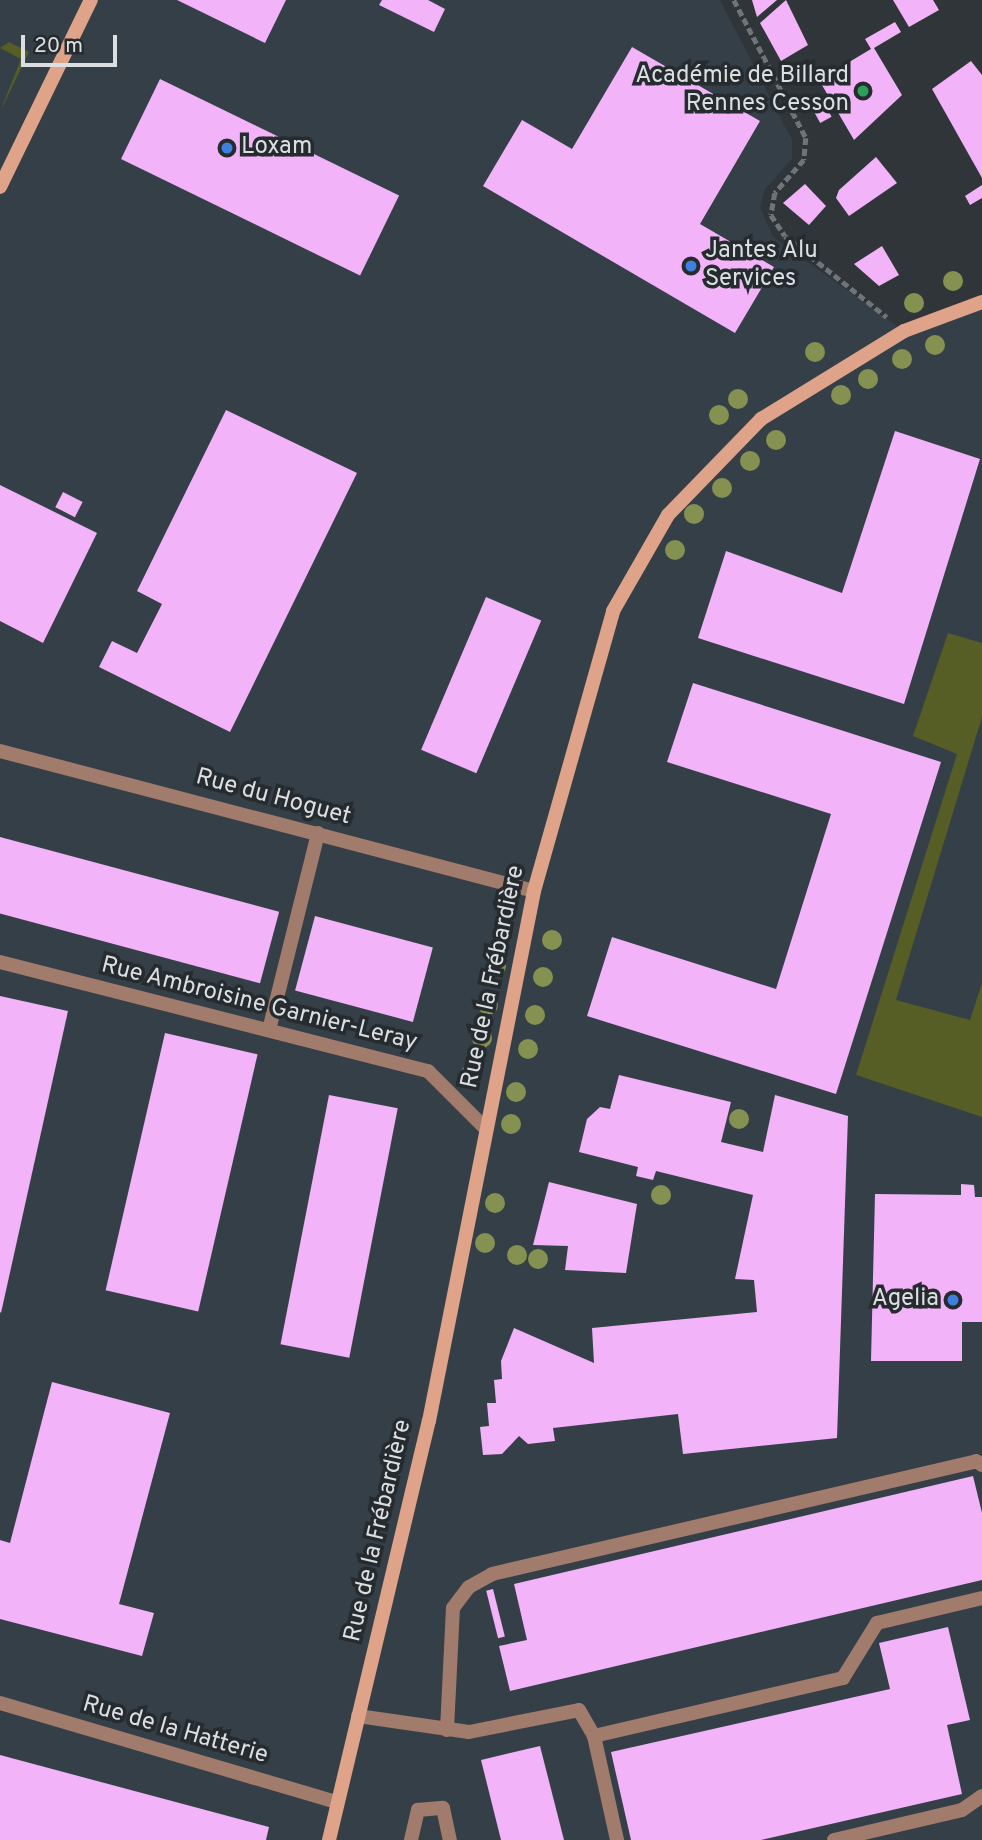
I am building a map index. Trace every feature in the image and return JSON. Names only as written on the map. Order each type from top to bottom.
[{"type":"street","points":[[0,187],[91,0]]},
{"type":"street","name":"Rue de la Frébardière","points":[[329,1840],[429,1421],[534,891],[613,611],[668,515],[761,419],[904,331],[982,302]]},
{"type":"street","name":"Rue du Hoguet","points":[[0,752],[534,891]]},
{"type":"street","points":[[269,1030],[318,833]]},
{"type":"street","name":"Rue Ambroisine Garnier-Leray","points":[[0,962],[428,1071],[486,1129]]},
{"type":"street","points":[[447,1730],[453,1608],[468,1587],[492,1574],[982,1465]]},
{"type":"street","points":[[594,1736],[842,1678],[877,1623],[982,1598]]},
{"type":"street","name":"Rue de la Hatterie","points":[[0,1703],[337,1802]]},
{"type":"street","points":[[358,1716],[469,1732],[579,1710],[594,1736],[617,1840]]},
{"type":"street","points":[[834,1840],[962,1810],[982,1796]]},
{"type":"street","points":[[411,1840],[418,1810],[443,1808],[450,1840]]},
{"type":"path","points":[[734,0],[806,138],[804,160],[775,193],[771,215],[785,236],[904,331]]},
{"type":"shaded area","points":[[0,0],[720,0],[792,140],[792,159],[765,189],[760,207],[773,237],[904,331],[982,302],[982,1840],[0,1840]]},
{"type":"green space","points":[[9,42],[29,52],[0,112],[21,59],[0,48]]},
{"type":"green space","points":[[948,633],[982,643],[982,717],[896,1000],[970,1020],[982,983],[982,1117],[856,1075],[957,754],[913,736]]},
{"type":"building","points":[[177,0],[286,0],[265,43]]},
{"type":"building","points":[[382,0],[428,0],[445,9],[434,32],[379,5]]},
{"type":"building","points":[[752,0],[777,0],[757,17]]},
{"type":"building","points":[[786,0],[808,45],[781,61],[760,23]]},
{"type":"building","points":[[893,0],[933,0],[939,10],[909,27]]},
{"type":"building","points":[[895,22],[901,32],[874,48],[902,95],[854,140],[819,80],[871,49],[865,39]]},
{"type":"building","points":[[632,47],[760,121],[700,224],[774,267],[735,333],[483,186],[522,120],[572,149]]},
{"type":"building","points":[[971,61],[982,75],[982,178],[932,89]]},
{"type":"building","points":[[160,79],[399,196],[360,276],[121,159]]},
{"type":"building","points":[[819,94],[832,117],[820,123],[808,100]]},
{"type":"building","points":[[876,157],[897,183],[849,216],[836,198],[839,190]]},
{"type":"building","points":[[805,184],[826,206],[809,225],[783,203]]},
{"type":"building","points":[[982,185],[982,198],[970,205],[965,196]]},
{"type":"building","points":[[882,246],[899,275],[879,286],[854,264]]},
{"type":"building","points":[[226,410],[357,473],[230,732],[99,667],[112,641],[137,653],[162,604],[137,591]]},
{"type":"building","points":[[895,431],[980,459],[904,704],[698,638],[726,551],[842,593]]},
{"type":"building","points":[[0,485],[97,533],[43,643],[0,621]]},
{"type":"building","points":[[63,492],[83,502],[75,517],[55,507]]},
{"type":"building","points":[[486,597],[541,620],[476,773],[421,750]]},
{"type":"building","points":[[693,683],[941,762],[836,1094],[587,1016],[612,937],[776,989],[831,814],[667,762]]},
{"type":"building","points":[[0,837],[279,912],[260,983],[0,914]]},
{"type":"building","points":[[315,916],[433,948],[413,1022],[295,990]]},
{"type":"building","points":[[0,996],[68,1011],[1,1313],[0,1312]]},
{"type":"building","points":[[165,1033],[258,1054],[198,1312],[106,1290]]},
{"type":"building","points":[[619,1075],[731,1102],[721,1142],[763,1152],[775,1095],[848,1116],[837,1438],[683,1454],[678,1414],[553,1428],[555,1441],[528,1444],[519,1436],[502,1454],[483,1455],[480,1427],[489,1426],[487,1403],[496,1403],[494,1380],[502,1379],[501,1361],[514,1328],[594,1363],[592,1328],[757,1312],[754,1280],[735,1279],[753,1195],[656,1171],[653,1180],[636,1176],[638,1167],[579,1152],[587,1119],[600,1107],[610,1109]]},
{"type":"building","points":[[329,1095],[398,1108],[349,1358],[281,1344]]},
{"type":"building","points":[[549,1182],[637,1204],[626,1273],[565,1270],[568,1246],[533,1245]]},
{"type":"building","points":[[961,1184],[974,1185],[975,1197],[982,1197],[982,1322],[962,1322],[962,1361],[871,1361],[875,1194],[961,1195]]},
{"type":"building","points":[[52,1382],[170,1413],[119,1604],[154,1613],[142,1656],[0,1619],[0,1540],[10,1543]]},
{"type":"building","points":[[973,1476],[982,1513],[982,1580],[510,1691],[499,1646],[527,1640],[514,1584]]},
{"type":"building","points":[[493,1589],[505,1637],[498,1638],[486,1591]]},
{"type":"building","points":[[948,1627],[970,1720],[947,1725],[962,1794],[761,1840],[631,1840],[611,1752],[890,1689],[879,1643]]},
{"type":"building","points":[[540,1746],[564,1840],[501,1840],[481,1760]]},
{"type":"building","points":[[0,1755],[269,1827],[266,1840],[0,1840]]},
{"type":"place","name":"Académie de Billard Rennes Cesson","points":[[863,91]]},
{"type":"place","name":"Loxam","points":[[227,148]]},
{"type":"place","name":"Jantes Alu Services","points":[[691,266]]},
{"type":"place","name":"Agelia","points":[[953,1300]]}]
